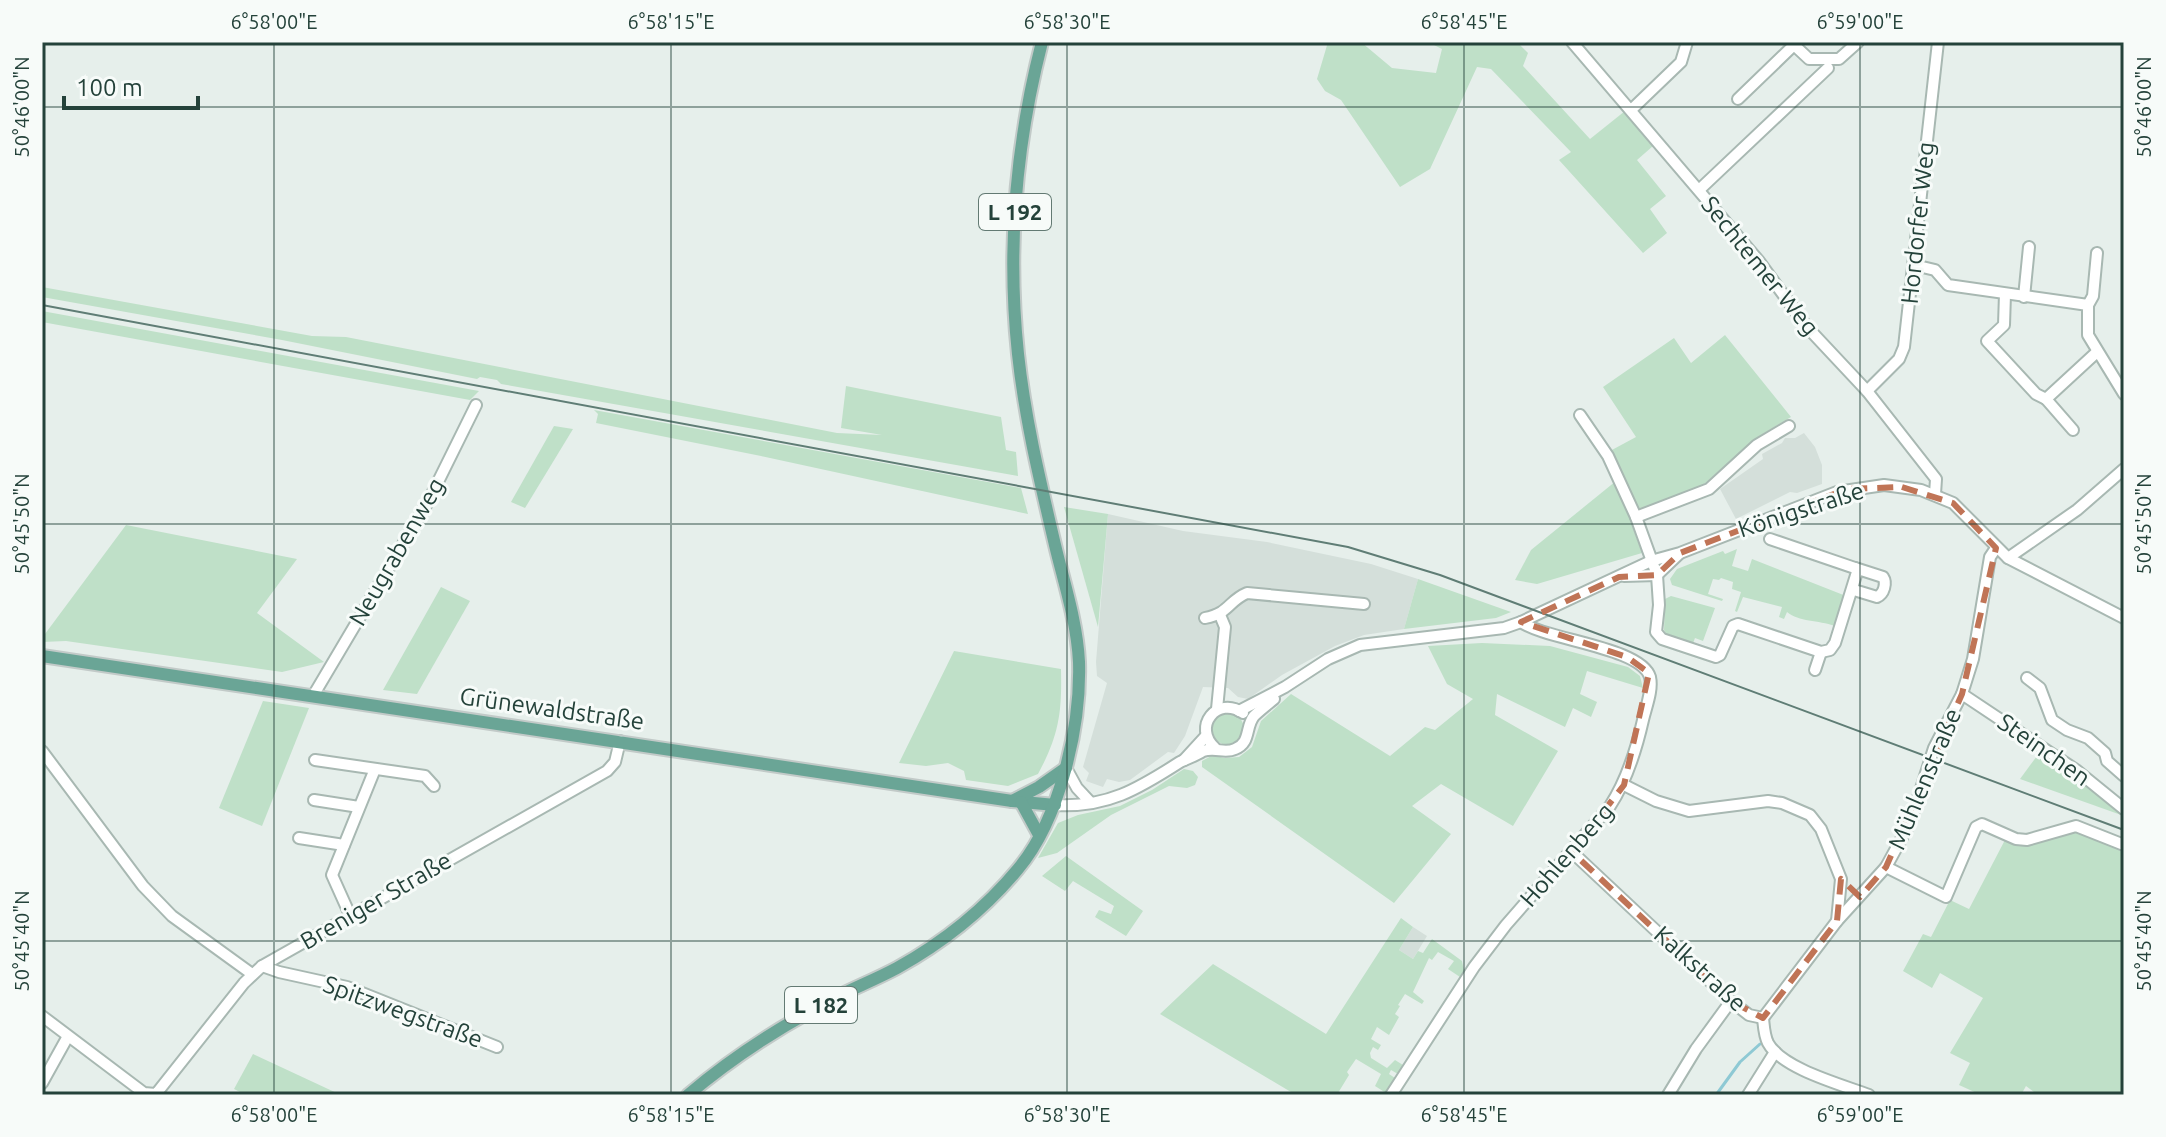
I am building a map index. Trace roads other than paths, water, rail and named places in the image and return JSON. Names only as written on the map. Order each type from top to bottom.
[{"type":"main road","name":"L 192","points":[[1042,42],[1020,156],[1014,221],[1013,292],[1017,350],[1031,443],[1071,611],[1079,662],[1076,707],[1066,768],[1055,805]]},
{"type":"main road","name":"Grünewaldstraße","points":[[42,656],[1055,805]]},
{"type":"main road","points":[[1039,835],[1031,816],[1016,801],[1066,768]]},
{"type":"main road","name":"L 182","points":[[688,1095],[775,1031],[898,967],[960,927],[1019,868],[1055,805]]},
{"type":"street","name":"Sechtemer Weg","points":[[1572,42],[1758,260],[1807,327],[1867,391],[1936,479],[1935,494]]},
{"type":"street","points":[[1631,110],[1681,62],[1687,42]]},
{"type":"street","points":[[1738,99],[1793,43],[1809,59],[1839,59],[1858,42]]},
{"type":"street","name":"Hordorfer Weg","points":[[1867,391],[1899,359],[1904,347],[1938,42]]},
{"type":"street","points":[[1699,190],[1828,68]]},
{"type":"street","points":[[2024,297],[2029,247]]},
{"type":"street","points":[[2097,253],[2093,296],[2088,305],[2088,335],[2124,394]]},
{"type":"street","points":[[1914,265],[1935,270],[1948,285],[2088,305]]},
{"type":"street","points":[[2005,294],[2004,325],[1987,341],[2073,430]]},
{"type":"street","points":[[2046,399],[2097,352]]},
{"type":"street","name":"Neugrabenweg","points":[[313,696],[428,502],[476,405]]},
{"type":"street","points":[[1580,415],[1608,456],[1636,517],[1657,575],[1659,605],[1656,632],[1662,639],[1716,657],[1720,655],[1733,626],[1738,624],[1821,652],[1830,650],[1854,590],[1857,577],[1855,568]]},
{"type":"street","points":[[1636,517],[1709,489],[1757,445],[1789,426]]},
{"type":"street","points":[[2008,558],[2077,510],[2124,469]]},
{"type":"street","name":"Königstraße","points":[[1184,760],[1206,736],[1206,721],[1217,709],[1234,709],[1285,687],[1328,659],[1360,645],[1504,628],[1651,561],[1680,553],[1847,489],[1884,485],[1935,494],[1953,503],[2008,558],[2124,618]]},
{"type":"street","points":[[1770,539],[1883,577],[1885,582],[1882,593],[1877,597],[1854,590]]},
{"type":"street","name":"Mühlenstraße","points":[[1763,1018],[1837,921],[1886,867],[1910,823],[1930,757],[1962,694],[1973,659],[1990,557],[1996,548]]},
{"type":"street","name":"Königstraße","points":[[1619,577],[1657,575],[1680,553]]},
{"type":"street","points":[[1205,618],[1220,615],[1247,593],[1364,604]]},
{"type":"street","points":[[1217,709],[1225,627],[1220,615]]},
{"type":"street","name":"Hohlenberg","points":[[1391,1095],[1474,967],[1506,925],[1572,852],[1624,785],[1651,685],[1649,673],[1627,657],[1563,636],[1532,630],[1521,622]]},
{"type":"street","points":[[1815,670],[1821,652]]},
{"type":"street","points":[[2032,679],[2040,688],[2052,720],[2095,743],[2105,753],[2107,761],[2124,775]]},
{"type":"street","points":[[1220,682],[1234,709],[1249,725]]},
{"type":"street","name":"Königstraße","points":[[1055,805],[1114,799],[1138,790],[1184,760],[1215,748],[1229,751],[1242,745],[1255,716],[1285,687]]},
{"type":"street","name":"Steinchen","points":[[1962,694],[2065,762],[2124,809]]},
{"type":"street","points":[[1206,736],[1215,748]]},
{"type":"street","name":"Breniger Straße","points":[[156,1094],[252,974],[262,966],[607,771],[615,762],[620,741]]},
{"type":"street","points":[[42,751],[143,886],[172,916],[252,974]]},
{"type":"street","points":[[315,760],[425,776],[434,786]]},
{"type":"street","points":[[1066,768],[1077,788],[1091,803]]},
{"type":"street","points":[[350,915],[332,875],[375,769]]},
{"type":"street","points":[[1624,785],[1656,801],[1689,811],[1750,801],[1782,803],[1797,808],[1810,815],[1821,829],[1841,879],[1860,897]]},
{"type":"street","points":[[314,800],[359,807]]},
{"type":"street","points":[[1886,867],[1946,897],[1976,827],[1982,824],[2016,839],[2027,840],[2076,826],[2124,845]]},
{"type":"street","points":[[299,838],[344,845]]},
{"type":"street","name":"Kalkstraße","points":[[1572,852],[1731,1001],[1749,1015],[1763,1018],[1764,1032],[1775,1052]]},
{"type":"street","points":[[1837,921],[1841,879]]},
{"type":"street","name":"Spitzwegstraße","points":[[262,966],[347,987],[497,1047]]},
{"type":"street","points":[[1668,1095],[1731,1001]]},
{"type":"street","points":[[42,1016],[67,1038],[144,1093],[156,1094]]},
{"type":"street","points":[[42,1083],[67,1038]]},
{"type":"street","points":[[1748,1095],[1775,1052],[1801,1068],[1869,1095]]},
{"type":"waterway","points":[[1716,1095],[1740,1062],[1760,1044]]},
{"type":"tram line","points":[[42,305],[1348,547],[1440,575],[2124,830]]}]
